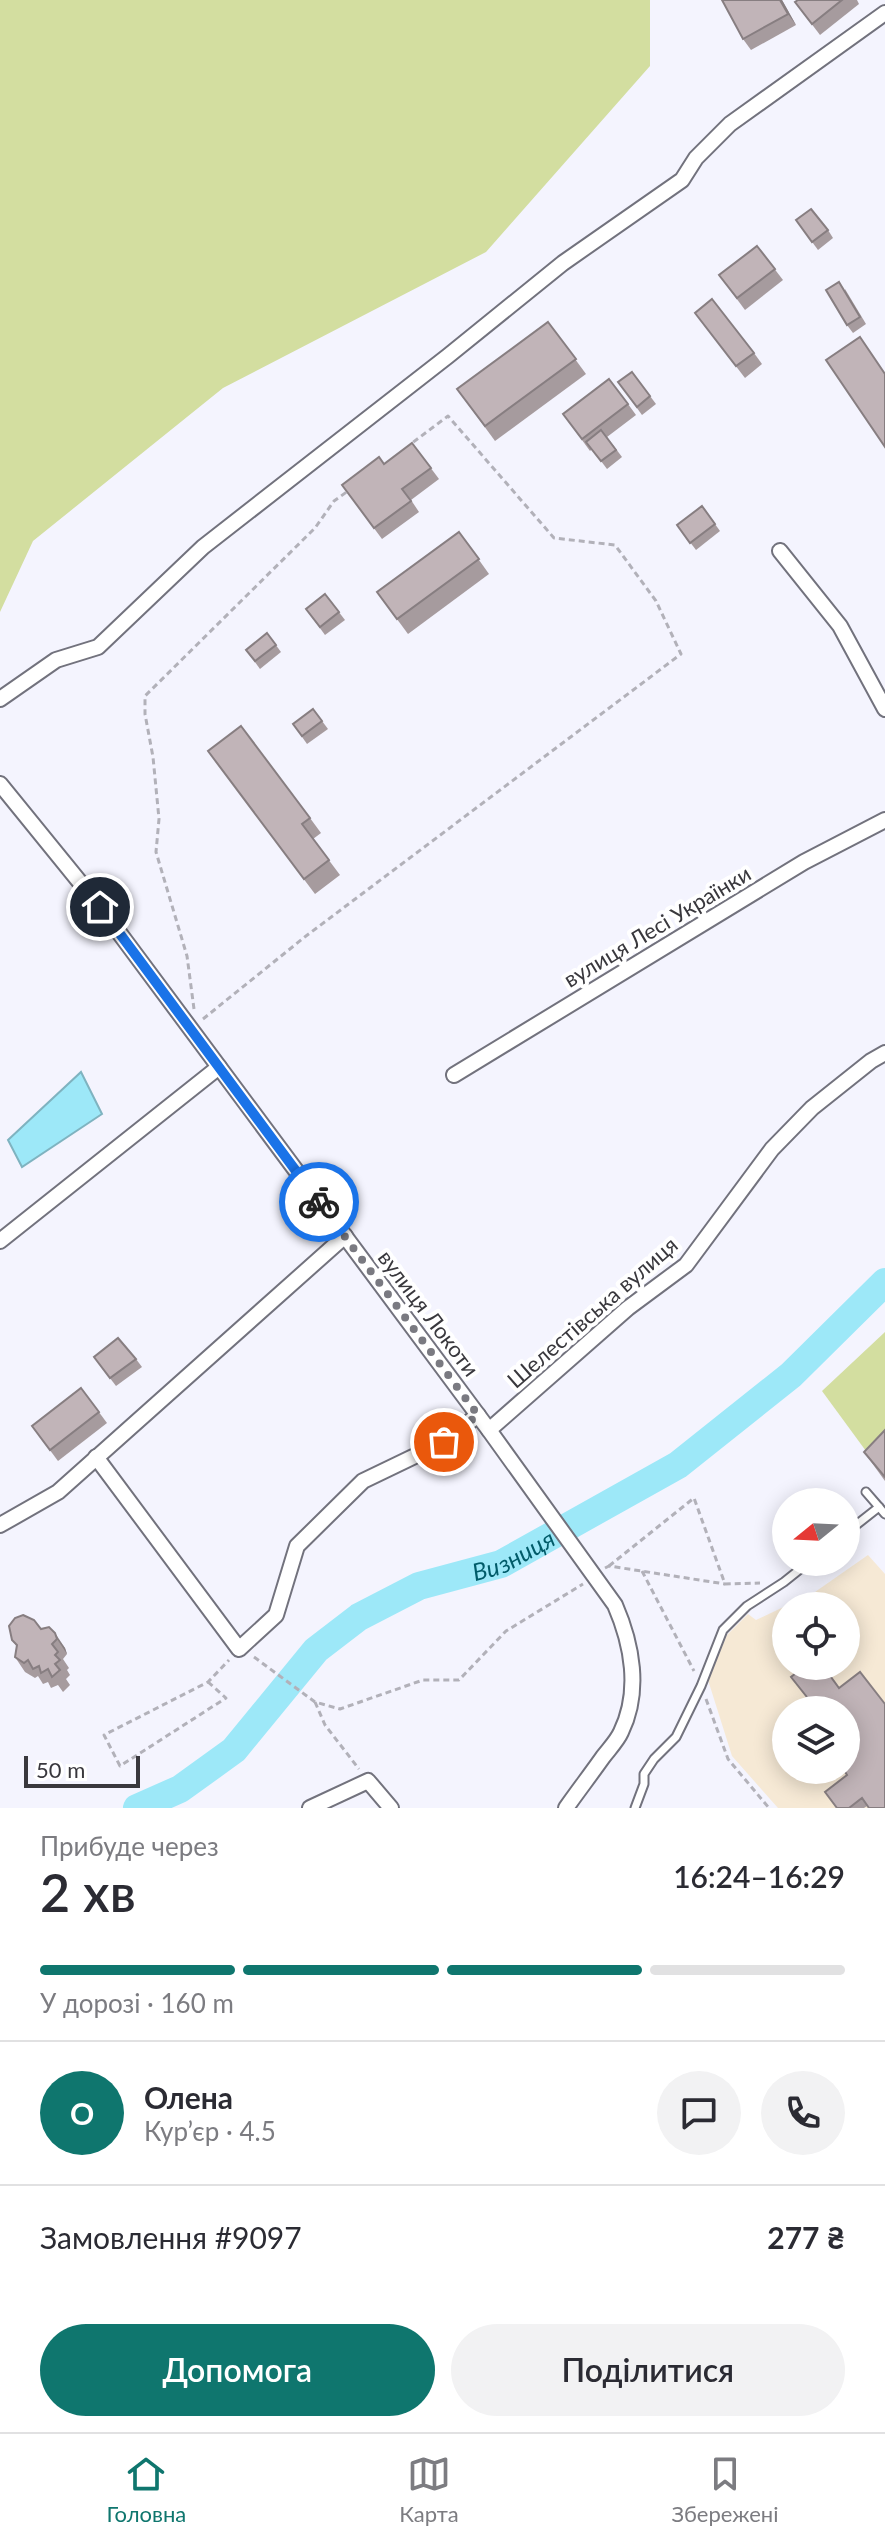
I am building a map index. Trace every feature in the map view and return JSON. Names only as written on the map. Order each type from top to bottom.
[{"type":"street","points":[[0,699],[56,660],[98,647],[203,547],[563,263],[682,180],[696,158],[730,124],[885,13]]},
{"type":"street","points":[[780,551],[840,626],[885,709]]},
{"type":"street","name":"вулиця Локоти","points":[[0,784],[193,1027],[219,1067],[615,1605],[627,1633],[633,1683],[621,1733],[566,1808]]},
{"type":"street","name":"вулиця Лесі Українки","points":[[454,1075],[804,862],[885,820]]},
{"type":"street","name":"Шелестівська вулиця","points":[[489,1430],[628,1308],[686,1265],[772,1149],[812,1108],[885,1053]]},
{"type":"street","points":[[0,1241],[219,1067]]},
{"type":"street","points":[[0,1525],[58,1492],[345,1236]]},
{"type":"street","points":[[96,1457],[239,1649],[276,1615],[297,1546],[363,1481],[444,1442],[478,1415]]},
{"type":"street","points":[[310,1808],[368,1781],[391,1808]]},
{"type":"lane","points":[[860,1524],[882,1510],[866,1492]]},
{"type":"lane","points":[[635,1808],[644,1784],[644,1774],[676,1737],[723,1630],[747,1606],[792,1576]]},
{"type":"path","points":[[193,1027],[318,927],[681,654],[656,601],[615,545],[554,538],[448,416],[410,444]]},
{"type":"path","points":[[193,1027],[187,956],[156,852],[159,819],[145,696],[315,528],[334,501],[347,491]]},
{"type":"path","points":[[262,1662],[315,1702],[340,1709],[423,1680],[459,1680],[506,1631],[592,1572],[609,1566],[694,1498],[725,1584]]},
{"type":"path","points":[[609,1566],[725,1584],[784,1582]]},
{"type":"path","points":[[208,1682],[226,1698],[120,1766],[104,1735],[208,1682]]},
{"type":"path","points":[[315,1702],[325,1725],[368,1781]]},
{"type":"shaded area","points":[[868,1555],[885,1574],[885,1808],[778,1808],[732,1756],[708,1680],[727,1635],[748,1614],[756,1620],[772,1612],[772,1680],[860,1680],[860,1592],[815,1592],[838,1576],[860,1576],[860,1561]]},
{"type":"green space","points":[[0,0],[650,0],[650,66],[486,252],[223,388],[33,541],[0,612]]},
{"type":"green space","points":[[885,1332],[885,1453],[874,1462],[822,1391]]},
{"type":"water","points":[[81,1072],[102,1114],[22,1167],[8,1140]]},
{"type":"building","points":[[722,0],[780,0],[788,14],[743,39]]},
{"type":"building","points":[[842,0],[812,24],[795,2]]},
{"type":"building","points":[[811,209],[828,230],[812,242],[796,220]]},
{"type":"building","points":[[757,246],[775,269],[737,298],[719,275]]},
{"type":"building","points":[[839,282],[860,317],[847,325],[826,290]]},
{"type":"building","points":[[712,299],[754,353],[736,366],[695,313]]},
{"type":"building","points":[[548,322],[576,359],[485,426],[457,389]]},
{"type":"building","points":[[860,337],[885,374],[885,447],[826,360]]},
{"type":"building","points":[[632,372],[650,396],[637,407],[618,382]]},
{"type":"building","points":[[609,379],[628,404],[582,439],[563,414]]},
{"type":"building","points":[[601,430],[616,450],[601,461],[586,442]]},
{"type":"building","points":[[412,443],[431,468],[402,489],[411,501],[374,528],[342,485],[379,457],[384,464]]},
{"type":"building","points":[[702,506],[715,524],[690,543],[677,525]]},
{"type":"building","points":[[459,532],[479,559],[397,619],[377,592]]},
{"type":"building","points":[[325,594],[339,612],[320,627],[306,609]]},
{"type":"building","points":[[267,633],[276,645],[255,661],[246,650]]},
{"type":"building","points":[[313,709],[322,721],[302,736],[293,724]]},
{"type":"building","points":[[241,726],[310,818],[302,824],[329,860],[304,879],[208,751]]},
{"type":"building","points":[[118,1338],[136,1359],[110,1378],[94,1357]]},
{"type":"building","points":[[81,1388],[99,1412],[50,1450],[32,1426]]},
{"type":"building","points":[[885,1430],[885,1477],[864,1452]]},
{"type":"building","points":[[23,1615],[34,1620],[41,1629],[49,1627],[55,1633],[57,1639],[52,1644],[58,1652],[55,1655],[60,1660],[55,1664],[60,1670],[52,1677],[48,1669],[41,1673],[39,1666],[33,1669],[28,1660],[24,1663],[15,1657],[17,1645],[12,1640],[9,1626],[15,1618]]},
{"type":"building","points":[[860,1672],[885,1704],[885,1808],[869,1808],[862,1798],[849,1808],[837,1808],[825,1792],[835,1784],[860,1784],[860,1696],[806,1696],[793,1680],[833,1680],[839,1688],[850,1680],[860,1680]]},
{"type":"waterway","name":"Визниця","points":[[137,1808],[180,1789],[234,1750],[316,1650],[359,1617],[419,1586],[501,1564],[678,1465],[791,1375],[885,1282]]},
{"type":"way so far","points":[[319,1202],[478,1415],[444,1442]]},
{"type":"route","points":[[100,907],[319,1202]]}]
